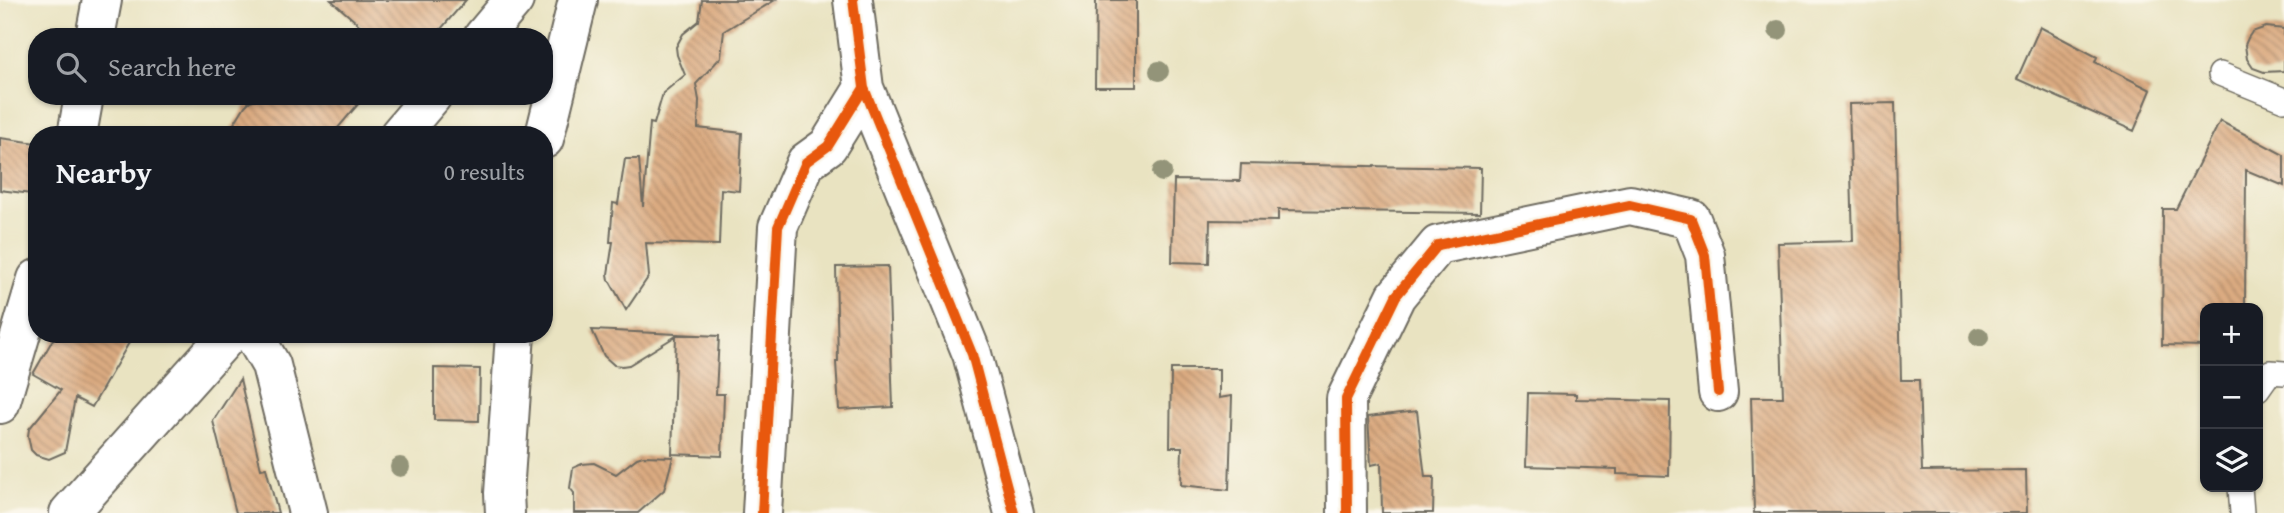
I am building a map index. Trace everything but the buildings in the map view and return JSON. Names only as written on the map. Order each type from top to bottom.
[{"type":"street","points":[[97,28],[102,0]]},
{"type":"street","points":[[490,28],[514,0]]},
{"type":"street","points":[[553,102],[578,0]]},
{"type":"street","points":[[853,0],[864,88],[972,354],[1014,513]]},
{"type":"street","points":[[762,513],[778,227],[806,162],[828,146],[864,88]]},
{"type":"street","points":[[79,126],[82,105]]},
{"type":"street","points":[[407,126],[424,105]]},
{"type":"street","points":[[547,126],[552,105]]},
{"type":"street","points":[[1348,513],[1346,399],[1396,296],[1438,245],[1630,205],[1691,219],[1705,255],[1718,393]]},
{"type":"street","points":[[0,404],[28,309]]},
{"type":"street","points":[[69,513],[221,343]]},
{"type":"street","points":[[258,343],[271,365],[308,513]]},
{"type":"street","points":[[505,513],[504,493],[514,343]]},
{"type":"lane","points":[[2220,74],[2284,100]]},
{"type":"lane","points":[[2263,382],[2270,372],[2284,373]]},
{"type":"lane","points":[[2240,492],[2242,513]]},
{"type":"cycle path","points":[[762,513],[778,227],[806,162],[828,146],[864,88],[853,0]]},
{"type":"cycle path","points":[[864,88],[972,354],[1014,513]]},
{"type":"cycle path","points":[[1347,513],[1346,399],[1396,296],[1438,245],[1630,205],[1691,219],[1705,255],[1718,392]]}]
